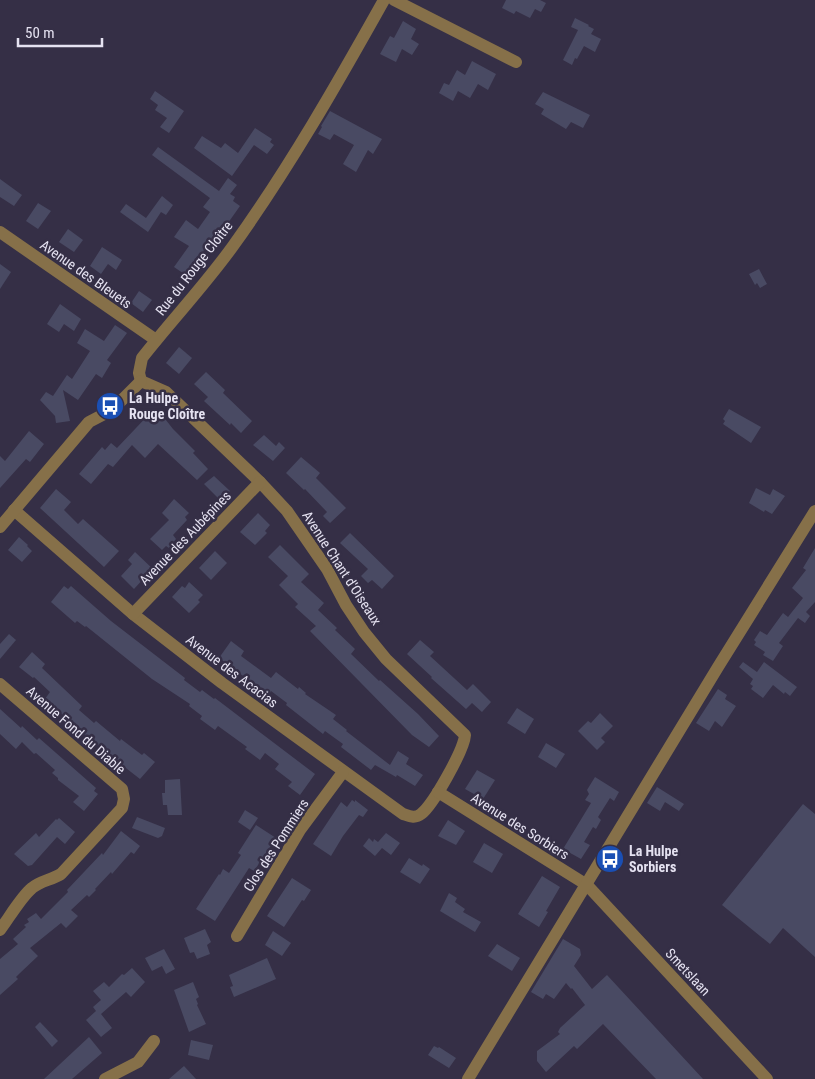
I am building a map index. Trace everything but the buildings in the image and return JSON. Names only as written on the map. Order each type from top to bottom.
[{"type":"street","name":"Rue du Rouge Cloître","points":[[141,381],[139,373],[142,358],[232,248],[326,104],[384,0]]},
{"type":"street","points":[[394,0],[516,62]]},
{"type":"street","name":"Avenue des Bleuets","points":[[0,232],[156,340]]},
{"type":"street","points":[[0,527],[89,422],[112,410],[141,381]]},
{"type":"street","name":"Avenue Chant d'Oiseaux","points":[[141,381],[166,392],[260,482],[287,511],[328,569],[346,605],[386,659],[465,736],[465,742],[459,755],[438,792]]},
{"type":"street","name":"Avenue des Aubépines","points":[[133,614],[260,482]]},
{"type":"street","name":"Avenue des Acacias","points":[[14,510],[133,614],[222,683],[403,814],[414,817],[422,814],[438,792]]},
{"type":"street","points":[[468,1079],[815,511]]},
{"type":"street","name":"Avenue Fond du Diable","points":[[0,684],[122,789],[124,799],[122,808],[61,874],[30,889],[0,930]]},
{"type":"street","name":"Clos des Pommiers","points":[[236,936],[300,830],[343,772]]},
{"type":"street","name":"Avenue des Sorbiers","points":[[438,792],[586,885]]},
{"type":"street","name":"Smetslaan","points":[[586,885],[766,1079]]},
{"type":"street","points":[[106,1079],[138,1062],[154,1042]]},
{"type":"place","name":"La Hulpe Rouge Cloître","points":[[110,406]]},
{"type":"place","name":"La Hulpe Sorbiers","points":[[610,859]]}]
